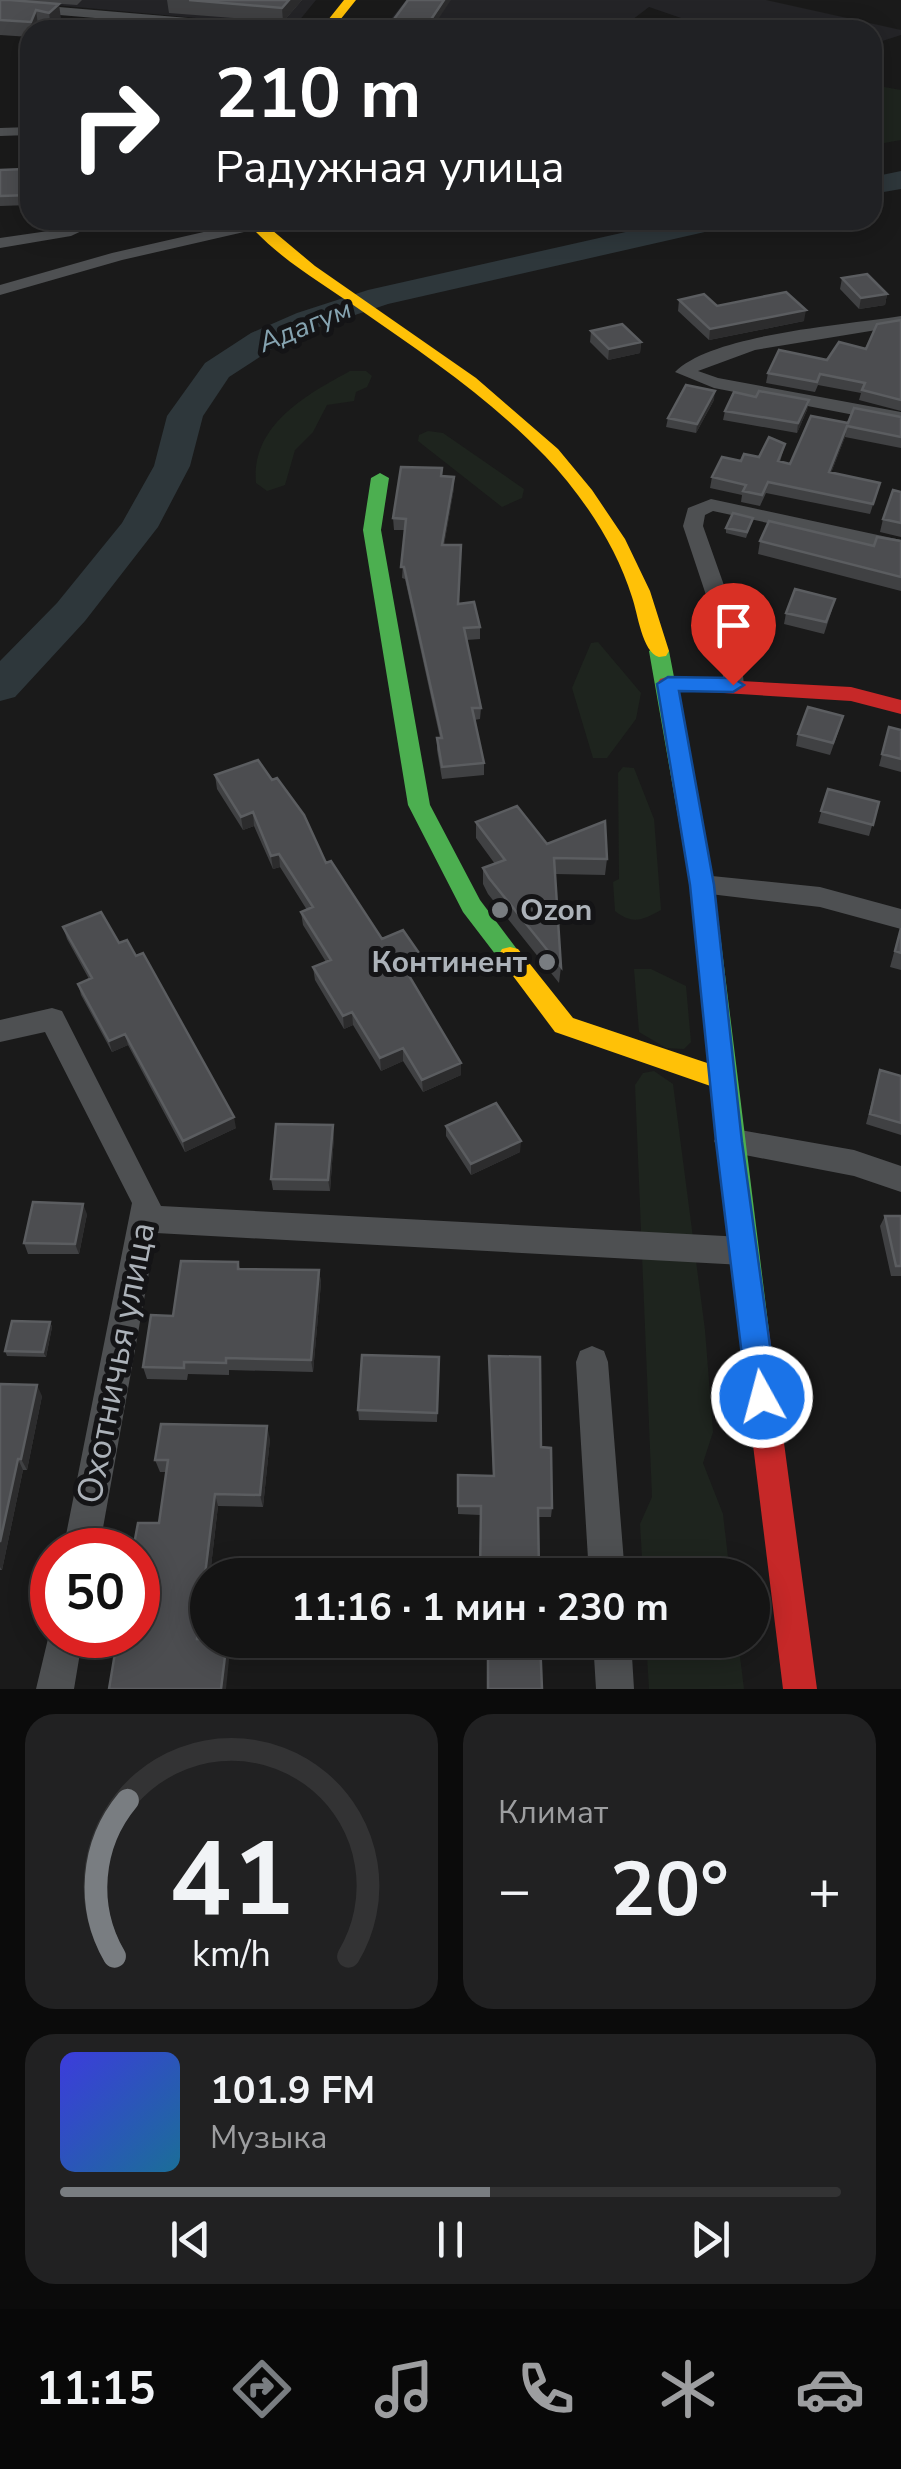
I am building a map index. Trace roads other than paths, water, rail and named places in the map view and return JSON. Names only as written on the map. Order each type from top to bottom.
[{"type":"main road","points":[[334,20],[350,0]]},
{"type":"main road","points":[[262,230],[278,247],[446,363],[528,426],[595,501],[626,553],[648,603],[668,684],[702,885],[729,1142],[800,1689]]},
{"type":"main road","points":[[380,478],[372,530],[419,806],[471,906],[564,1025],[722,1080]]},
{"type":"main road","points":[[668,684],[851,694],[901,707]]},
{"type":"street","points":[[0,6],[165,20]]},
{"type":"street","points":[[0,244],[72,230]]},
{"type":"street","points":[[0,290],[222,230]]},
{"type":"street","points":[[901,321],[731,351],[697,359],[684,372],[714,383],[901,418]]},
{"type":"street","points":[[733,685],[726,622],[694,526],[695,512],[711,504],[901,546]]},
{"type":"street","points":[[702,885],[820,897],[901,918]]},
{"type":"street","name":"Охотничья улица","points":[[0,1031],[52,1018],[147,1202],[85,1528]]},
{"type":"street","points":[[729,1142],[854,1163],[901,1179]]},
{"type":"street","points":[[144,1219],[743,1251]]},
{"type":"street","points":[[592,1362],[606,1558]]},
{"type":"street","points":[[55,1689],[61,1658]]},
{"type":"street","points":[[613,1658],[615,1689]]},
{"type":"waterway","name":"Адагум","points":[[882,184],[901,180]]},
{"type":"waterway","name":"Адагум","points":[[0,687],[71,612],[139,527],[172,466],[185,416],[217,370],[263,340],[308,320],[379,297],[674,230]]},
{"type":"place","name":"Ozon","points":[[500,910]]},
{"type":"place","name":"Континент","points":[[547,962]]}]
